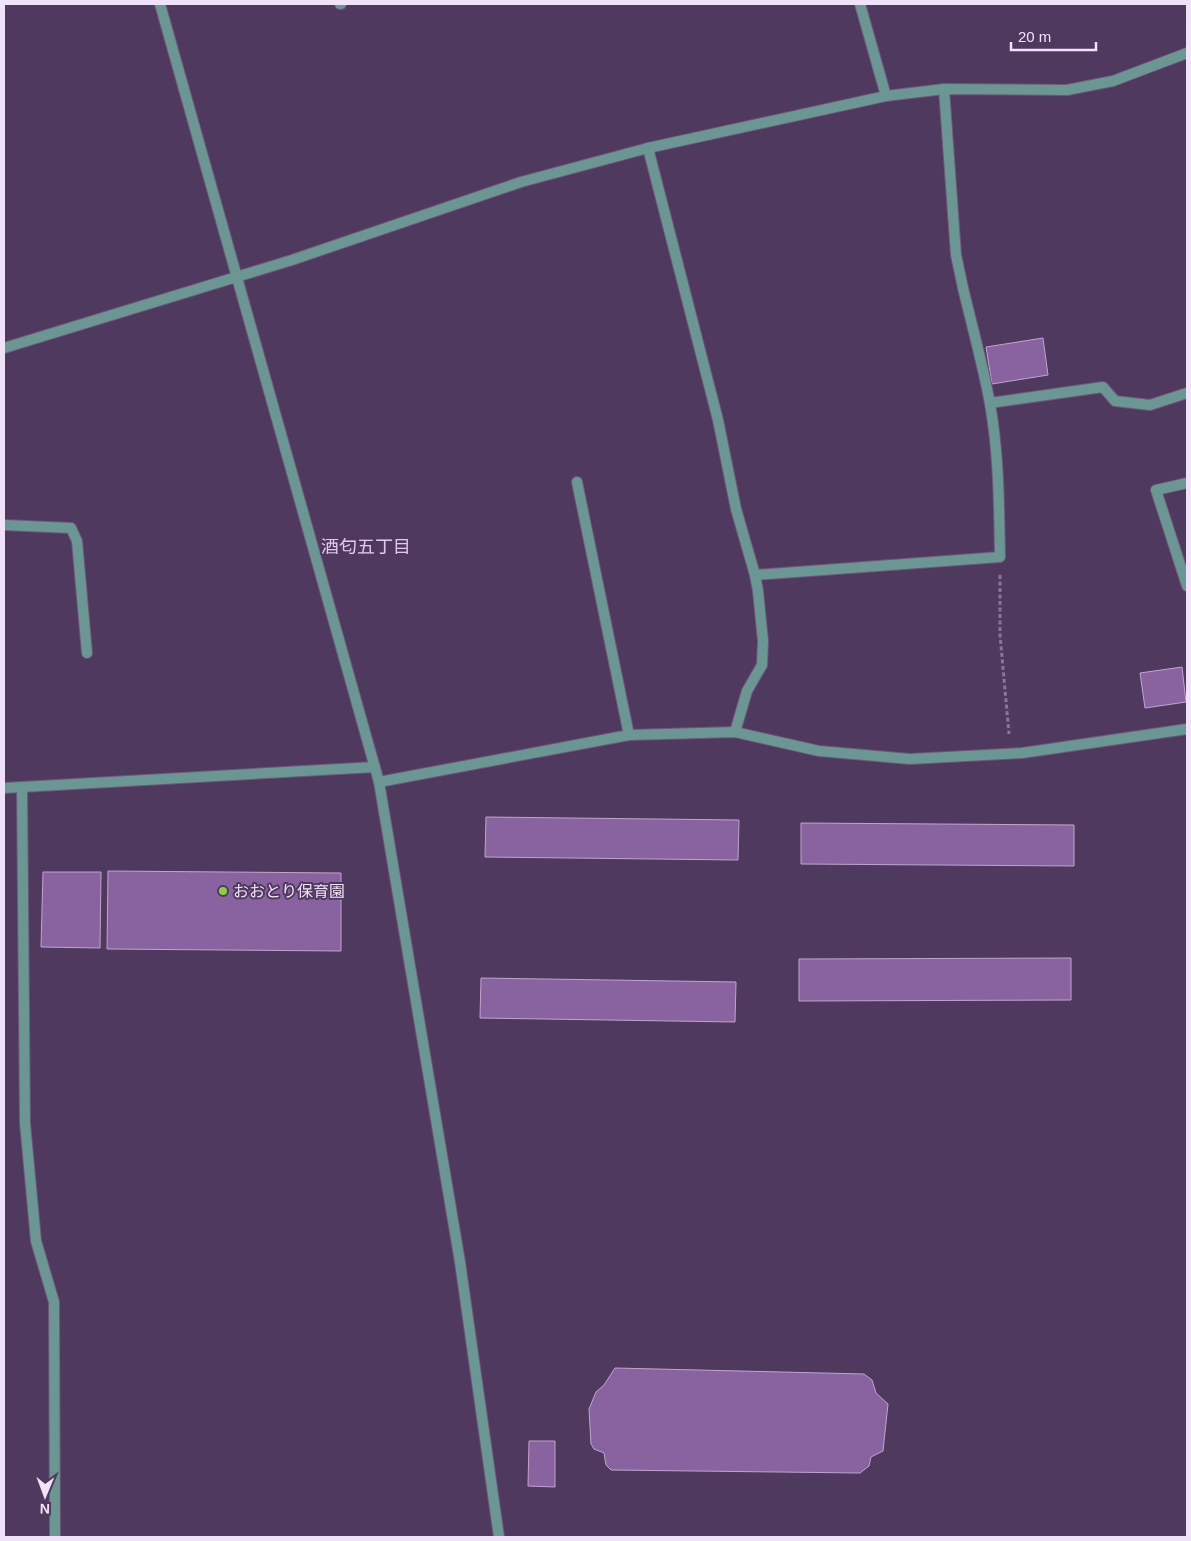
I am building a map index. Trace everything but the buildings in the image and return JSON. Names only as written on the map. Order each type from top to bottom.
[{"type":"street","points":[[160,4],[379,782],[460,1262],[499,1537]]},
{"type":"street","points":[[860,4],[886,96]]},
{"type":"street","points":[[4,348],[237,278],[521,182],[648,148],[886,96],[944,89],[1067,90],[1113,81],[1187,52]]},
{"type":"street","points":[[755,575],[1000,557],[995,441],[990,403],[956,255],[944,89]]},
{"type":"street","points":[[648,148],[716,411],[736,509],[755,575],[763,642],[762,665],[747,691],[734,732]]},
{"type":"street","points":[[990,403],[1103,387],[1115,400],[1150,405],[1187,393]]},
{"type":"street","points":[[577,482],[629,735]]},
{"type":"street","points":[[1187,483],[1156,490],[1187,586]]},
{"type":"street","points":[[4,525],[71,528],[77,541],[87,653]]},
{"type":"street","points":[[379,782],[629,735],[734,732],[819,751],[910,759],[1011,754],[1187,729]]},
{"type":"street","points":[[4,788],[375,767]]},
{"type":"street","points":[[22,788],[25,1123],[36,1241],[54,1302],[55,1537]]},
{"type":"path","points":[[1000,557],[1000,635],[1011,754]]},
{"type":"place","name":"おおとり保育園","points":[[223,891]]},
{"type":"district","name":"酒匂五丁目","points":[[366,547]]}]
